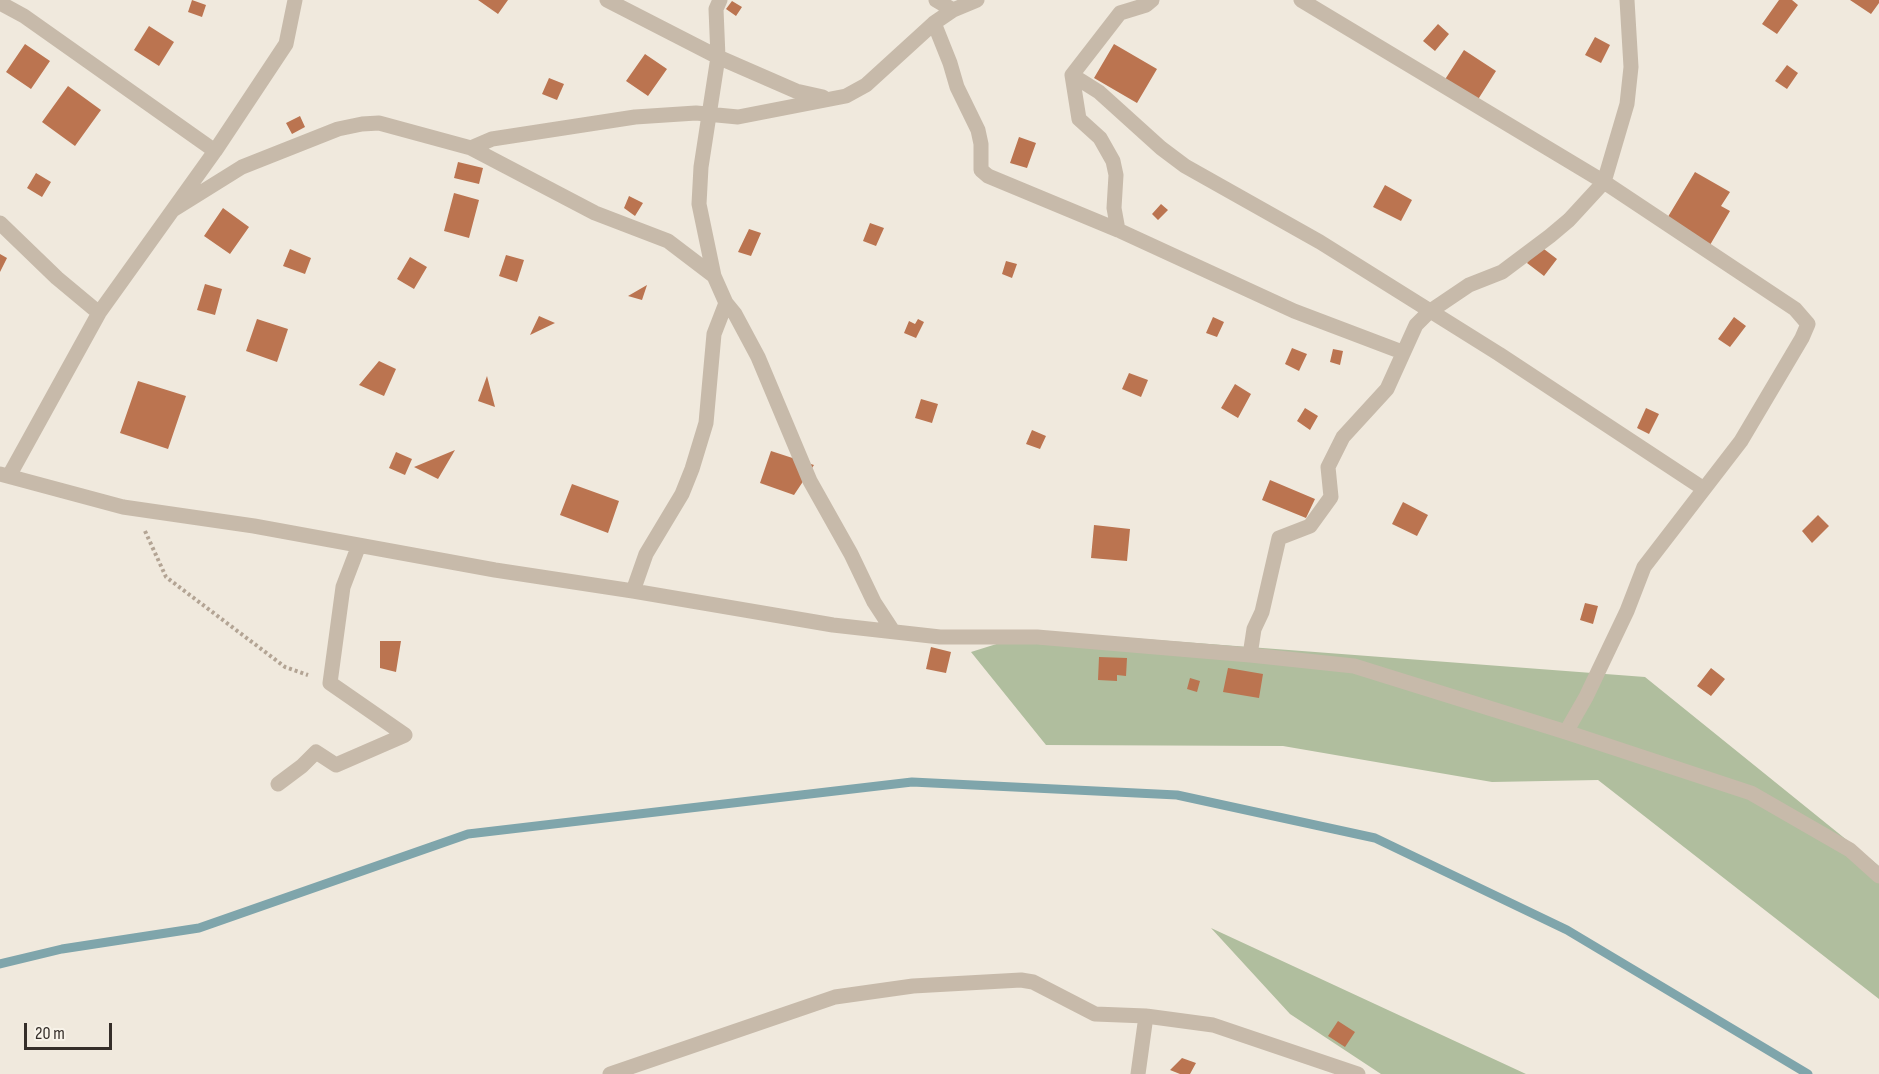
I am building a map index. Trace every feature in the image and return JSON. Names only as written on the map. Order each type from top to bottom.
[{"type":"street","points":[[296,0],[286,44],[215,151],[99,313],[4,475],[134,509],[254,526],[495,570],[833,625],[940,637],[1037,637],[1354,666],[1566,732],[1750,793],[1850,850],[1879,876]]},
{"type":"street","points":[[607,0],[718,57],[796,91],[827,99]]},
{"type":"street","points":[[720,0],[716,9],[718,57],[700,167],[699,204],[714,276],[726,303],[735,314],[758,357],[810,481],[851,554],[874,602],[892,631]]},
{"type":"street","points":[[936,0],[952,10]]},
{"type":"street","points":[[471,148],[492,139],[635,117],[658,114],[738,117],[846,96],[866,85],[934,23],[952,10],[977,0]]},
{"type":"street","points":[[1118,230],[1114,208],[1116,175],[1113,161],[1100,138],[1079,119],[1072,75],[1120,13],[1146,5],[1152,0]]},
{"type":"street","points":[[1301,0],[1604,182],[1795,309],[1808,324],[1741,441],[1644,567],[1628,610],[1586,697],[1566,732]]},
{"type":"street","points":[[1250,655],[1254,629],[1262,612],[1278,538],[1310,526],[1331,497],[1328,467],[1343,437],[1387,389],[1416,325],[1429,312],[1469,285],[1502,272],[1550,236],[1569,220],[1604,182],[1627,104],[1631,67],[1627,0]]},
{"type":"street","points":[[0,3],[24,16],[215,151]]},
{"type":"street","points":[[934,23],[957,87],[978,130],[981,144],[981,170],[988,176],[1118,230],[1294,311],[1402,352]]},
{"type":"street","points":[[1072,75],[1099,92],[1161,148],[1185,166],[1320,242],[1509,361],[1704,489]]},
{"type":"street","points":[[173,210],[242,167],[338,129],[379,123],[471,148],[595,213],[668,241],[714,276]]},
{"type":"street","points":[[0,223],[57,278],[99,313]]},
{"type":"street","points":[[633,591],[646,554],[682,494],[692,469],[706,423],[714,334],[726,303]]},
{"type":"street","points":[[278,784],[316,752],[336,765],[405,735],[330,683],[343,587],[359,545]]},
{"type":"street","points":[[610,1074],[835,998],[913,986],[1021,980],[1033,982],[1095,1014],[1146,1016],[1213,1025],[1359,1074]]},
{"type":"street","points":[[1138,1074],[1146,1016]]},
{"type":"path","points":[[134,509],[166,577],[285,667],[330,683]]},
{"type":"green space","points":[[1038,631],[1645,677],[1879,866],[1879,999],[1598,780],[1492,782],[1283,746],[1046,745],[971,652]]},
{"type":"green space","points":[[1211,928],[1526,1074],[1381,1074],[1290,1014]]},
{"type":"building","points":[[192,0],[206,5],[202,17],[188,12]]},
{"type":"building","points":[[478,0],[508,0],[498,14]]},
{"type":"building","points":[[1779,0],[1792,0],[1798,5],[1777,34],[1762,24]]},
{"type":"building","points":[[1850,0],[1879,0],[1879,3],[1871,14]]},
{"type":"building","points":[[732,1],[742,7],[736,16],[726,9]]},
{"type":"building","points":[[1438,24],[1449,34],[1435,51],[1423,41]]},
{"type":"building","points":[[149,26],[174,42],[159,66],[134,50]]},
{"type":"building","points":[[1595,37],[1610,45],[1601,63],[1585,55]]},
{"type":"building","points":[[25,44],[50,61],[31,89],[6,72]]},
{"type":"building","points":[[1114,44],[1157,69],[1137,103],[1094,78]]},
{"type":"building","points":[[1464,50],[1496,71],[1477,101],[1444,81]]},
{"type":"building","points":[[645,54],[667,69],[648,96],[626,81]]},
{"type":"building","points":[[1787,65],[1798,73],[1787,89],[1775,81]]},
{"type":"building","points":[[549,78],[564,84],[557,100],[542,94]]},
{"type":"building","points":[[68,86],[101,110],[75,146],[42,122]]},
{"type":"building","points":[[300,116],[305,127],[292,134],[286,123]]},
{"type":"building","points":[[1019,137],[1036,143],[1027,168],[1010,163]]},
{"type":"building","points":[[458,162],[483,168],[479,184],[454,178]]},
{"type":"building","points":[[1695,172],[1730,192],[1721,206],[1730,211],[1710,245],[1666,220]]},
{"type":"building","points":[[36,173],[51,182],[42,197],[27,188]]},
{"type":"building","points":[[1385,185],[1412,200],[1401,221],[1373,207]]},
{"type":"building","points":[[454,193],[479,200],[469,238],[444,231]]},
{"type":"building","points":[[629,196],[643,203],[635,216],[624,208]]},
{"type":"building","points":[[1161,204],[1168,210],[1158,220],[1152,214]]},
{"type":"building","points":[[223,208],[249,227],[230,254],[204,236]]},
{"type":"building","points":[[870,223],[884,228],[876,246],[863,241]]},
{"type":"building","points":[[749,229],[761,233],[751,256],[738,252]]},
{"type":"building","points":[[1540,246],[1557,259],[1544,276],[1527,263]]},
{"type":"building","points":[[290,249],[311,258],[305,274],[283,266]]},
{"type":"building","points":[[0,254],[7,258],[0,272]]},
{"type":"building","points":[[506,255],[524,260],[517,282],[499,276]]},
{"type":"building","points":[[410,257],[427,267],[414,289],[397,279]]},
{"type":"building","points":[[1006,261],[1017,264],[1012,278],[1002,274]]},
{"type":"building","points":[[205,284],[222,289],[215,315],[197,310]]},
{"type":"building","points":[[647,285],[642,300],[628,296]]},
{"type":"building","points":[[539,316],[555,323],[530,335]]},
{"type":"building","points":[[1213,317],[1224,322],[1217,337],[1206,333]]},
{"type":"building","points":[[1734,317],[1746,326],[1730,347],[1718,339]]},
{"type":"building","points":[[257,319],[288,329],[277,362],[246,351]]},
{"type":"building","points":[[918,319],[924,322],[916,338],[904,333],[909,321],[915,324]]},
{"type":"building","points":[[1292,348],[1307,354],[1299,371],[1285,364]]},
{"type":"building","points":[[1333,349],[1343,351],[1340,365],[1330,362]]},
{"type":"building","points":[[379,361],[396,369],[384,396],[359,385]]},
{"type":"building","points":[[1129,373],[1148,380],[1141,397],[1122,389]]},
{"type":"building","points":[[487,376],[495,407],[478,401]]},
{"type":"building","points":[[138,381],[186,396],[168,449],[120,433]]},
{"type":"building","points":[[1235,384],[1251,394],[1238,418],[1221,408]]},
{"type":"building","points":[[921,399],[938,404],[932,423],[915,418]]},
{"type":"building","points":[[1305,408],[1318,416],[1310,430],[1297,421]]},
{"type":"building","points":[[1646,408],[1659,414],[1649,434],[1637,428]]},
{"type":"building","points":[[1032,430],[1046,436],[1040,449],[1026,444]]},
{"type":"building","points":[[455,450],[438,479],[414,467]]},
{"type":"building","points":[[771,451],[814,465],[794,495],[760,483]]},
{"type":"building","points":[[396,452],[412,459],[405,475],[389,468]]},
{"type":"building","points":[[1270,480],[1315,499],[1306,518],[1262,500]]},
{"type":"building","points":[[572,484],[619,501],[608,533],[560,515]]},
{"type":"building","points":[[1403,502],[1428,515],[1417,536],[1392,524]]},
{"type":"building","points":[[1818,515],[1829,526],[1812,543],[1802,531]]},
{"type":"building","points":[[1094,525],[1130,529],[1127,561],[1091,558]]},
{"type":"building","points":[[1585,603],[1598,606],[1593,624],[1580,620]]},
{"type":"building","points":[[380,641],[401,641],[396,672],[380,668]]},
{"type":"building","points":[[931,647],[951,652],[946,673],[926,669]]},
{"type":"building","points":[[1099,657],[1127,658],[1126,676],[1117,675],[1117,681],[1098,680]]},
{"type":"building","points":[[1228,668],[1263,674],[1259,698],[1223,692]]},
{"type":"building","points":[[1711,668],[1725,679],[1711,696],[1697,686]]},
{"type":"building","points":[[1190,678],[1200,681],[1197,692],[1187,689]]},
{"type":"building","points":[[1338,1021],[1355,1032],[1345,1047],[1328,1036]]},
{"type":"building","points":[[1182,1058],[1196,1063],[1190,1074],[1180,1074],[1170,1070]]},
{"type":"waterway","points":[[0,964],[62,949],[199,928],[468,834],[912,782],[1177,795],[1375,838],[1567,930],[1808,1074]]}]
